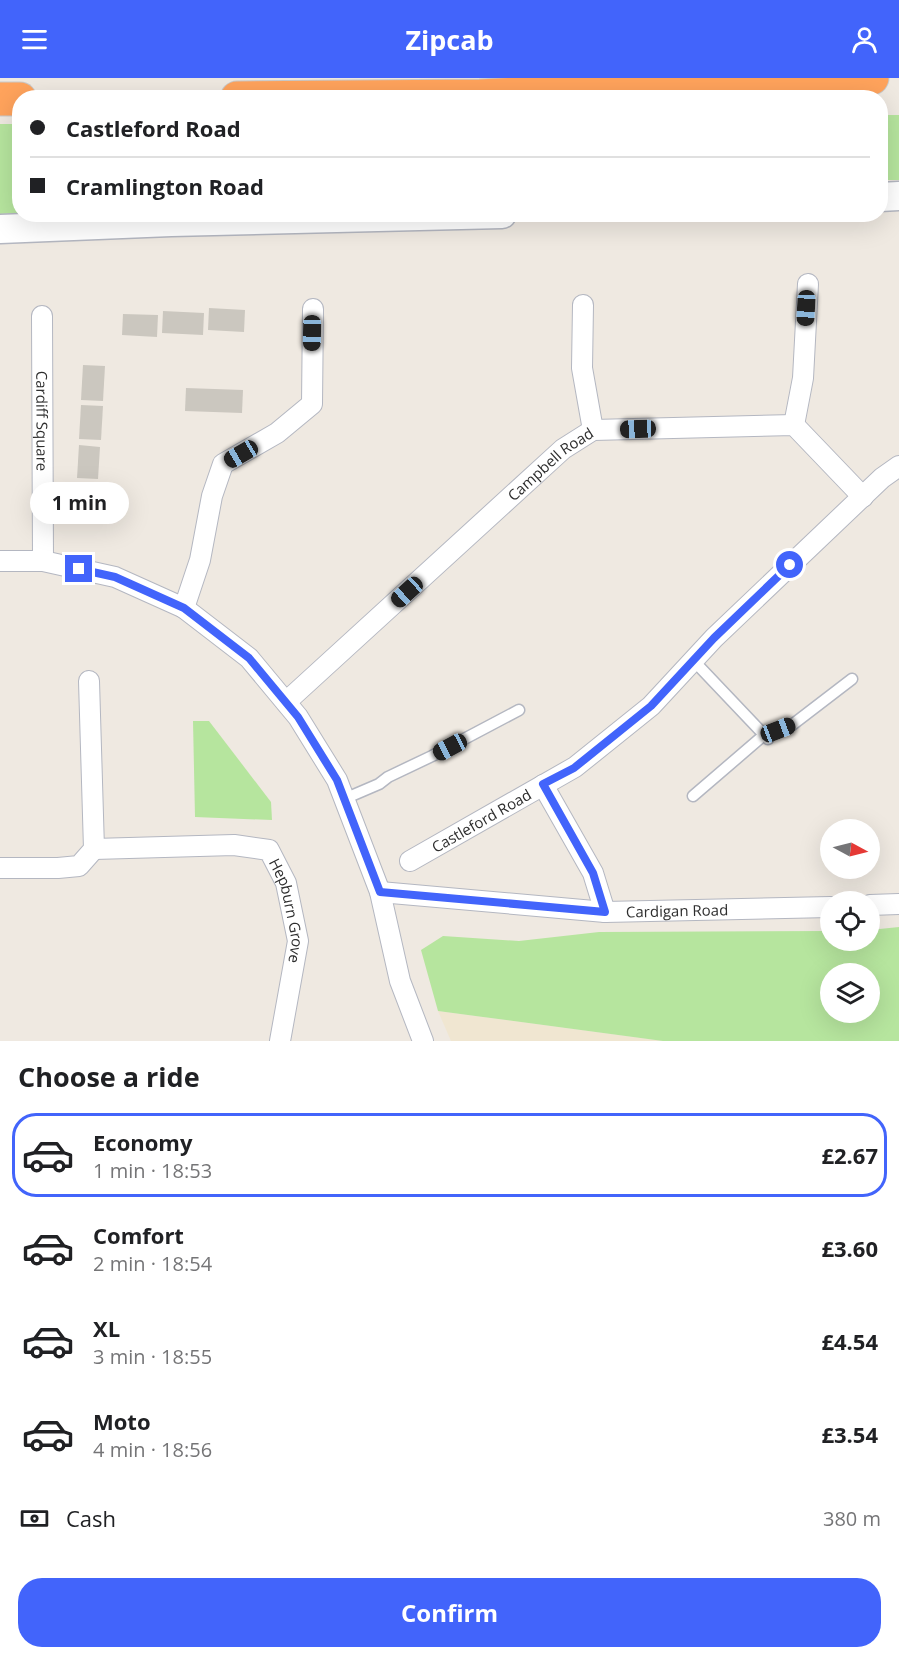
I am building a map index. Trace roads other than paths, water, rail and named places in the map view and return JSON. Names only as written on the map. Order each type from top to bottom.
[{"type":"highway","points":[[593,90],[823,82],[872,78]]},
{"type":"street","points":[[0,230],[171,222]]},
{"type":"street","points":[[808,284],[803,378],[794,425],[863,497]]},
{"type":"street","points":[[583,305],[582,368],[593,430]]},
{"type":"street","points":[[184,608],[200,560],[212,496],[223,464],[277,433],[312,404],[313,309]]},
{"type":"street","name":"Cardiff Square","points":[[42,316],[43,561]]},
{"type":"street","name":"Campbell Road","points":[[286,702],[563,449],[593,430],[794,425]]},
{"type":"street","name":"Castleford Road","points":[[410,861],[574,768],[651,706],[722,630],[882,478],[899,466]]},
{"type":"street","points":[[0,561],[43,561],[115,577],[184,608],[249,658],[298,717],[337,780],[380,892],[400,981],[423,1041]]},
{"type":"street","points":[[0,868],[79,866],[94,849],[89,681]]},
{"type":"street","points":[[543,784],[593,873],[605,912]]},
{"type":"street","name":"Hepburn Grove","points":[[94,849],[234,845],[269,850],[286,883],[298,941],[280,1041]]},
{"type":"street","name":"Cardigan Road","points":[[380,892],[605,912],[820,908]]},
{"type":"street","points":[[880,905],[899,904]]},
{"type":"lane","points":[[693,660],[766,737]]},
{"type":"lane","points":[[693,796],[766,737],[792,725],[852,678]]},
{"type":"lane","points":[[344,799],[379,784],[388,777],[519,710]]}]
